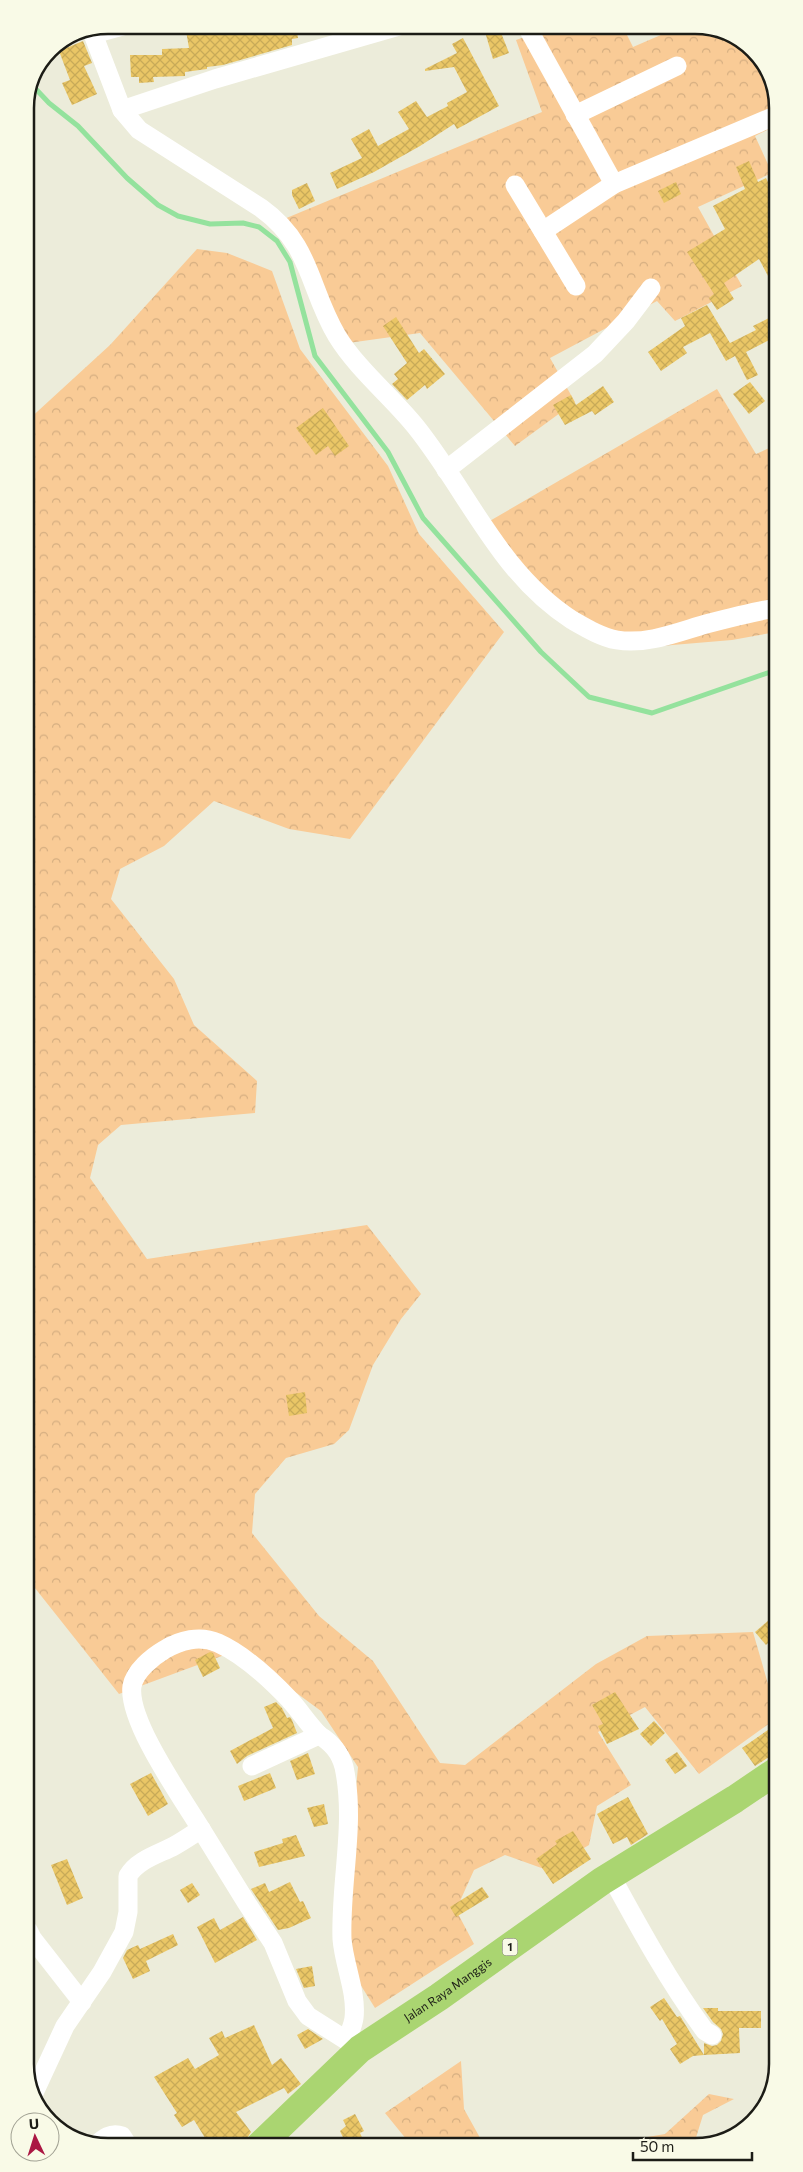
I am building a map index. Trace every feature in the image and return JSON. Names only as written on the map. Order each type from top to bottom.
[{"type":"highway","name":"Jalan Raya Manggis","points":[[266,2138],[353,2044],[439,1996],[611,1876],[735,1800],[769,1776]]},
{"type":"street","points":[[122,110],[215,79],[371,34]]},
{"type":"street","points":[[531,34],[614,184]]},
{"type":"street","points":[[94,35],[122,110],[139,130],[236,191],[283,226],[304,259],[330,324],[342,343],[418,429],[490,537],[515,570],[560,612],[601,635],[623,640],[648,639],[769,610]]},
{"type":"street","points":[[576,115],[677,66]]},
{"type":"street","points":[[543,231],[614,184],[769,119]]},
{"type":"street","points":[[515,185],[576,286]]},
{"type":"street","points":[[446,470],[595,354],[626,321],[651,288]]},
{"type":"street","points":[[196,1639],[217,1643],[242,1657],[270,1681],[319,1735],[334,1746],[339,1754],[343,1766],[348,1801],[342,1940],[354,2018],[353,2044],[308,2016],[296,2001],[273,1943],[201,1829],[147,1741],[134,1700],[132,1686],[141,1669],[157,1654],[177,1642],[196,1639]]},
{"type":"street","points":[[252,1766],[319,1735]]},
{"type":"street","points":[[37,2088],[65,2026],[102,1972],[124,1932],[128,1912],[130,1872],[138,1865],[201,1829]]},
{"type":"street","points":[[611,1876],[650,1948],[674,1987],[705,2031],[712,2035]]},
{"type":"street","points":[[34,1941],[82,2002]]},
{"type":"street","points":[[106,2138],[118,2134],[123,2138]]},
{"type":"green space","points":[[534,34],[626,34],[633,47],[663,34],[701,34],[724,39],[751,59],[762,75],[767,88],[769,98],[769,129],[755,136],[769,166],[769,174],[698,207],[742,286],[675,321],[657,301],[550,358],[575,402],[515,446],[420,333],[341,344],[303,257],[272,224],[542,112],[516,40]]},
{"type":"green space","points":[[197,249],[227,253],[272,271],[300,349],[388,466],[419,534],[504,632],[350,839],[289,829],[214,801],[164,846],[120,869],[111,899],[174,979],[194,1025],[257,1081],[255,1113],[121,1125],[98,1145],[90,1178],[147,1259],[367,1225],[421,1294],[401,1319],[373,1365],[349,1430],[334,1444],[286,1458],[255,1494],[252,1533],[319,1616],[373,1661],[440,1763],[465,1765],[596,1664],[647,1636],[753,1632],[769,1687],[769,1724],[699,1774],[645,1707],[598,1732],[631,1785],[597,1806],[589,1845],[547,1870],[505,1855],[474,1870],[456,1910],[474,1944],[375,2008],[345,1960],[346,1900],[358,1767],[321,1711],[238,1650],[119,1694],[34,1587],[34,415],[110,345]]},
{"type":"green space","points":[[717,389],[756,454],[769,448],[769,633],[732,640],[625,649],[595,636],[481,526]]},
{"type":"green space","points":[[461,2061],[464,2109],[480,2138],[405,2138],[385,2113]]},
{"type":"green space","points":[[709,2094],[734,2099],[703,2115],[696,2138],[642,2138],[665,2134]]},
{"type":"building","points":[[187,34],[297,34],[298,38],[292,39],[292,45],[223,65],[185,72],[185,76],[153,77],[154,82],[139,83],[139,77],[131,77],[130,55],[162,55],[162,49],[189,48]]},
{"type":"building","points":[[486,34],[502,34],[509,53],[493,59]]},
{"type":"building","points":[[463,38],[499,106],[457,129],[454,124],[374,172],[337,189],[330,173],[362,158],[351,139],[369,129],[378,146],[409,129],[398,112],[416,101],[427,117],[448,106],[447,103],[467,92],[454,67],[425,71],[425,69],[457,53],[452,44]]},
{"type":"building","points":[[83,41],[92,63],[84,66],[97,94],[72,105],[62,83],[70,80],[59,52]]},
{"type":"building","points":[[749,161],[758,182],[766,178],[769,184],[769,278],[759,259],[724,283],[734,299],[717,310],[709,298],[714,294],[687,252],[725,229],[713,206],[745,189],[736,167]]},
{"type":"building","points":[[676,182],[681,194],[664,203],[658,191]]},
{"type":"building","points":[[307,183],[315,201],[299,209],[292,195],[292,190]]},
{"type":"building","points":[[707,305],[730,343],[756,330],[753,326],[769,318],[769,340],[746,352],[758,375],[747,380],[735,356],[726,361],[710,333],[683,347],[687,353],[661,371],[648,352],[685,326],[681,318]]},
{"type":"building","points":[[396,317],[419,353],[424,349],[445,374],[427,389],[425,385],[407,400],[392,384],[398,379],[394,374],[407,363],[383,326]]},
{"type":"building","points":[[750,382],[765,401],[749,414],[733,394]]},
{"type":"building","points":[[603,386],[614,402],[595,415],[592,411],[565,425],[553,405],[571,395],[576,405]]},
{"type":"building","points":[[323,408],[349,446],[335,456],[328,446],[316,455],[296,428]]},
{"type":"building","points":[[305,1392],[307,1413],[289,1416],[286,1395]]},
{"type":"building","points":[[769,1620],[769,1642],[766,1645],[755,1632]]},
{"type":"building","points":[[210,1652],[213,1653],[220,1668],[203,1677],[195,1660]]},
{"type":"building","points":[[615,1692],[639,1729],[607,1744],[598,1726],[603,1724],[592,1705]]},
{"type":"building","points":[[276,1702],[282,1708],[287,1718],[290,1717],[297,1733],[247,1756],[237,1764],[230,1751],[273,1728],[264,1707]]},
{"type":"building","points":[[654,1721],[665,1733],[651,1746],[640,1734]]},
{"type":"building","points":[[769,1729],[769,1757],[755,1766],[742,1748]]},
{"type":"building","points":[[677,1752],[687,1766],[675,1774],[665,1760]]},
{"type":"building","points":[[308,1753],[315,1774],[297,1780],[290,1761]]},
{"type":"building","points":[[151,1773],[168,1804],[148,1816],[130,1784]]},
{"type":"building","points":[[270,1773],[276,1788],[244,1801],[238,1786]]},
{"type":"building","points":[[628,1797],[648,1834],[631,1845],[627,1837],[613,1844],[597,1814]]},
{"type":"building","points":[[324,1804],[328,1824],[314,1827],[307,1808]]},
{"type":"building","points":[[573,1831],[591,1859],[553,1884],[536,1859],[557,1844],[555,1841]]},
{"type":"building","points":[[296,1835],[305,1856],[259,1867],[254,1852],[283,1843],[282,1839]]},
{"type":"building","points":[[67,1859],[83,1898],[67,1905],[51,1865]]},
{"type":"building","points":[[290,1882],[300,1902],[303,1901],[311,1918],[289,1928],[278,1930],[251,1889],[265,1883],[269,1892]]},
{"type":"building","points":[[192,1883],[200,1895],[188,1903],[180,1890]]},
{"type":"building","points":[[482,1887],[489,1897],[456,1917],[450,1907]]},
{"type":"building","points":[[243,1917],[257,1940],[215,1963],[197,1927],[214,1918],[220,1930]]},
{"type":"building","points":[[173,1934],[178,1945],[146,1961],[150,1971],[133,1979],[123,1958],[127,1950],[138,1945],[140,1949]]},
{"type":"building","points":[[312,1966],[315,1986],[304,1988],[296,1969]]},
{"type":"building","points":[[664,1998],[677,2017],[680,2016],[704,2055],[693,2056],[680,2064],[670,2049],[677,2044],[662,2019],[660,2021],[650,2007]]},
{"type":"building","points":[[703,2008],[718,2008],[718,2011],[761,2011],[761,2028],[739,2028],[740,2053],[704,2055],[704,2043],[712,2046],[717,2045],[721,2041],[723,2034]]},
{"type":"building","points":[[254,2025],[272,2065],[281,2058],[301,2084],[288,2094],[284,2088],[236,2112],[251,2132],[247,2138],[205,2138],[194,2120],[182,2127],[174,2115],[177,2113],[154,2077],[188,2058],[195,2069],[219,2055],[209,2038],[222,2031],[225,2038]]},
{"type":"building","points":[[308,2029],[323,2039],[305,2049],[297,2035]]},
{"type":"building","points":[[355,2114],[364,2131],[360,2133],[362,2138],[343,2138],[340,2131],[346,2126],[343,2120]]},
{"type":"waterway","points":[[36,89],[49,103],[78,126],[127,178],[158,205],[178,216],[210,224],[243,223],[259,227],[277,241],[290,262],[315,356],[388,452],[423,518],[541,652],[589,697],[652,713],[769,672]]}]
